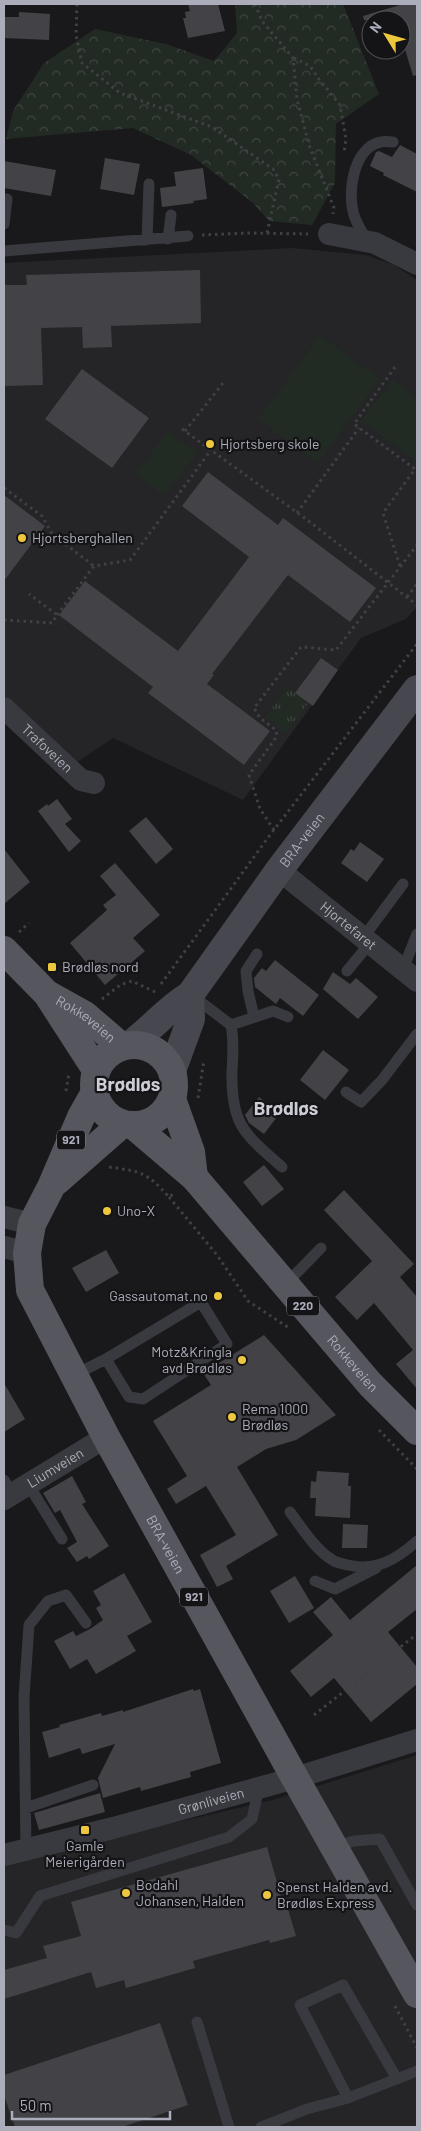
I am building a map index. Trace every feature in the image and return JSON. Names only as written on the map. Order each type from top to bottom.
[{"type":"main road","name":"BRA-veien","points":[[126,1045],[148,1031],[172,1006],[190,994],[279,870],[417,689]]},
{"type":"main road","name":"Rokkeveien","points":[[4,950],[47,994],[95,1082]]},
{"type":"main road","name":"Rokkeveien","points":[[47,994],[86,1015],[126,1045]]},
{"type":"main road","points":[[188,1182],[191,1152],[185,1101],[174,1085],[172,1070],[191,1019],[190,994]]},
{"type":"main road","points":[[95,1082],[102,1060],[110,1051],[126,1045]]},
{"type":"main road","name":"220","points":[[126,1045],[148,1047],[163,1056],[172,1070]]},
{"type":"main road","name":"BRA-veien","points":[[95,1082],[50,1187],[32,1224],[15,1250],[30,1290],[106,1437],[417,1994]]},
{"type":"main road","name":"220","points":[[95,1082],[100,1107],[110,1117],[128,1124]]},
{"type":"main road","points":[[128,1124],[149,1122],[185,1101]]},
{"type":"main road","name":"BRA-veien","points":[[50,1187],[80,1159],[128,1124]]},
{"type":"main road","name":"Rokkeveien","points":[[128,1124],[188,1182],[285,1285],[370,1384],[417,1431]]},
{"type":"street","points":[[330,234],[375,243],[417,263]]},
{"type":"street","name":"Trafoveien","points":[[4,708],[80,780],[94,783]]},
{"type":"street","name":"Hjortefaret","points":[[279,870],[410,975]]},
{"type":"street","points":[[4,1217],[32,1224]]},
{"type":"street","name":"Liumveien","points":[[12,1489],[106,1437]]},
{"type":"street","name":"Grønliveien","points":[[4,1855],[26,1851],[295,1778],[417,1740]]},
{"type":"lane","points":[[368,242],[354,216],[351,189],[356,166],[366,149],[381,142],[393,142]]},
{"type":"lane","points":[[147,240],[149,184]]},
{"type":"lane","points":[[4,224],[7,199]]},
{"type":"lane","points":[[168,239],[171,215]]},
{"type":"lane","points":[[4,251],[188,236]]},
{"type":"lane","points":[[347,971],[403,884]]},
{"type":"lane","points":[[410,975],[417,934]]},
{"type":"lane","points":[[254,1017],[246,971],[257,954]]},
{"type":"lane","points":[[190,994],[231,1025]]},
{"type":"lane","points":[[231,1025],[274,1011],[288,1017]]},
{"type":"lane","points":[[231,1025],[232,1089],[236,1118],[247,1136],[282,1167]]},
{"type":"lane","points":[[346,1092],[361,1102],[382,1080],[417,1034]]},
{"type":"lane","points":[[285,1285],[321,1248]]},
{"type":"lane","points":[[74,1375],[106,1359],[201,1302],[227,1344],[143,1399],[129,1397],[106,1359]]},
{"type":"lane","points":[[12,1489],[62,1539]]},
{"type":"lane","points":[[290,1512],[313,1543],[334,1562],[359,1568],[378,1567]]},
{"type":"lane","points":[[315,1581],[335,1589],[404,1553],[417,1541]]},
{"type":"lane","points":[[26,1851],[24,1698],[29,1625],[48,1601],[66,1595],[86,1623]]},
{"type":"lane","points":[[26,1808],[93,1785]]},
{"type":"lane","points":[[4,1930],[16,1933],[40,1896],[229,1837],[252,1819],[259,1787]]},
{"type":"lane","points":[[334,1848],[354,1841],[380,1838],[417,1905]]},
{"type":"lane","points":[[348,2098],[300,2005],[343,1984],[397,2079]]},
{"type":"lane","points":[[197,2022],[229,2127]]},
{"type":"lane","points":[[261,2127],[307,2108],[348,2098],[417,2071]]},
{"type":"path","points":[[77,4],[76,35],[82,63],[120,93],[212,127],[273,169],[280,179],[267,233]]},
{"type":"path","points":[[255,4],[262,21],[293,58],[310,66],[340,105],[346,139],[344,155]]},
{"type":"path","points":[[293,58],[297,99],[309,145],[334,208]]},
{"type":"path","points":[[188,236],[267,233],[330,234],[336,202]]},
{"type":"path","points":[[395,367],[354,424],[415,470],[383,513],[400,567]]},
{"type":"path","points":[[223,382],[184,430],[417,605]]},
{"type":"path","points":[[297,513],[359,428]]},
{"type":"path","points":[[4,620],[52,622],[94,566],[130,560],[212,450]]},
{"type":"path","points":[[4,488],[42,516],[52,534],[94,566]]},
{"type":"path","points":[[274,830],[270,827],[260,809],[249,775],[277,736],[276,730],[260,718],[254,708],[300,647],[336,650],[417,545]]},
{"type":"path","points":[[407,597],[417,584]]},
{"type":"path","points":[[29,594],[57,615]]},
{"type":"path","points":[[96,1005],[120,985],[132,981],[156,993],[274,830],[417,644]]},
{"type":"path","points":[[185,1101],[205,1051]]},
{"type":"path","points":[[102,1166],[137,1172],[151,1178],[170,1197],[217,1255],[248,1301],[296,1331]]},
{"type":"path","points":[[170,1197],[188,1182]]},
{"type":"path","points":[[378,1428],[417,1468]]},
{"type":"path","points":[[314,1715],[417,1634]]},
{"type":"shaded area","name":"Hjortsberg skole","points":[[292,248],[366,255],[394,265],[417,280],[417,607],[406,619],[361,638],[243,800],[113,738],[77,762],[4,695],[4,263]]},
{"type":"shaded area","points":[[417,1755],[417,2127],[4,2127],[4,1862],[269,1801]]},
{"type":"green space","points":[[235,4],[343,4],[361,49],[361,60],[365,60],[379,94],[336,124],[335,183],[312,225],[269,221],[253,203],[191,155],[133,128],[6,139],[13,111],[44,63],[95,29],[166,44],[214,61],[237,33]]},
{"type":"green space","points":[[320,335],[380,379],[318,463],[258,419]]},
{"type":"green space","points":[[393,379],[417,398],[417,457],[415,461],[361,420]]},
{"type":"green space","points":[[168,431],[197,453],[164,496],[135,474]]},
{"type":"green space","points":[[288,688],[308,703],[286,733],[265,717]]},
{"type":"building","points":[[188,4],[218,4],[225,31],[188,38],[183,18],[186,18],[185,12],[190,11]]},
{"type":"building","points":[[403,4],[417,4],[417,75],[413,76],[408,60],[411,60],[411,10],[383,10]]},
{"type":"building","points":[[19,12],[50,14],[49,40],[4,38],[4,17],[19,17]]},
{"type":"building","points":[[400,145],[417,154],[417,192],[383,175],[384,173],[370,166],[376,152],[379,151],[392,157]]},
{"type":"building","points":[[105,158],[140,164],[134,195],[100,189]]},
{"type":"building","points":[[4,161],[56,170],[51,196],[4,188]]},
{"type":"building","points":[[203,168],[207,199],[193,201],[194,203],[162,207],[160,188],[176,186],[174,172]]},
{"type":"building","points":[[200,270],[201,323],[111,326],[112,347],[83,348],[82,327],[41,328],[43,385],[4,386],[4,285],[27,285],[26,275]]},
{"type":"building","points":[[82,369],[149,418],[112,468],[45,419]]},
{"type":"building","points":[[208,472],[278,525],[283,518],[376,588],[350,622],[288,575],[212,674],[214,675],[207,684],[270,731],[244,765],[148,693],[153,687],[59,615],[85,581],[178,651],[249,557],[182,506]]},
{"type":"building","name":"Hjortsberghallen","points":[[4,495],[45,526],[4,581]]},
{"type":"building","points":[[321,658],[338,670],[313,706],[295,693]]},
{"type":"building","points":[[57,799],[72,819],[65,824],[81,841],[69,852],[38,811]]},
{"type":"building","points":[[146,817],[173,849],[156,864],[129,831]]},
{"type":"building","points":[[360,842],[384,859],[367,882],[341,863],[351,849],[354,851]]},
{"type":"building","points":[[4,849],[30,882],[4,904]]},
{"type":"building","points":[[115,863],[160,915],[133,938],[145,951],[105,985],[70,943],[107,910],[103,905],[116,895],[100,876]]},
{"type":"building","points":[[275,960],[319,995],[303,1016],[280,998],[276,1004],[255,987],[254,978],[262,968],[266,971]]},
{"type":"building","points":[[333,972],[350,984],[356,978],[378,997],[358,1019],[323,989]]},
{"type":"building","points":[[323,1050],[349,1070],[325,1100],[300,1080]]},
{"type":"building","points":[[259,1097],[280,1113],[264,1134],[249,1123],[245,1115]]},
{"type":"building","points":[[264,1165],[284,1189],[262,1206],[243,1182]]},
{"type":"building","points":[[344,1190],[414,1264],[400,1277],[417,1297],[417,1389],[396,1364],[413,1350],[374,1303],[357,1320],[335,1297],[372,1261],[324,1210]]},
{"type":"building","points":[[106,1250],[119,1273],[86,1292],[72,1268]]},
{"type":"building","points":[[264,1335],[336,1415],[296,1440],[266,1449],[237,1467],[278,1535],[226,1566],[233,1579],[217,1587],[200,1555],[236,1535],[206,1486],[176,1504],[167,1489],[187,1476],[153,1421],[211,1385],[203,1373]]},
{"type":"building","points":[[4,1383],[25,1419],[4,1432]]},
{"type":"building","points":[[317,1471],[349,1473],[348,1486],[351,1486],[350,1518],[315,1516],[316,1498],[310,1498],[311,1481],[316,1482]]},
{"type":"building","points":[[72,1476],[86,1502],[82,1504],[109,1546],[89,1559],[87,1556],[77,1562],[67,1548],[77,1542],[60,1510],[55,1513],[43,1493]]},
{"type":"building","points":[[343,1524],[368,1525],[367,1548],[342,1548]]},
{"type":"building","points":[[417,1565],[417,1609],[388,1632],[417,1667],[417,1684],[371,1722],[334,1678],[311,1697],[290,1671],[333,1635],[313,1612],[331,1597],[350,1620]]},
{"type":"building","points":[[124,1573],[152,1622],[127,1636],[136,1651],[96,1674],[87,1659],[70,1669],[54,1641],[73,1631],[76,1636],[103,1620],[96,1608],[101,1605],[93,1591]]},
{"type":"building","points":[[295,1576],[314,1608],[289,1623],[270,1591]]},
{"type":"building","points":[[193,1689],[194,1691],[200,1689],[221,1763],[190,1772],[191,1777],[141,1791],[140,1787],[103,1798],[98,1778],[115,1744],[82,1754],[80,1748],[49,1758],[42,1732],[101,1713],[102,1716],[123,1710],[123,1712]]},
{"type":"building","points":[[100,1793],[105,1812],[39,1830],[34,1813]]},
{"type":"building","points":[[267,1847],[284,1907],[287,1906],[296,1936],[270,1943],[269,1940],[193,1961],[195,1968],[126,1988],[124,1980],[96,1988],[91,1972],[4,1999],[4,1970],[47,1958],[43,1946],[81,1936],[71,1902]]},
{"type":"building","points":[[160,2023],[188,2105],[122,2127],[15,2127],[4,2095],[4,2075]]},
{"type":"place","name":"Hjortsberg skole","points":[[210,444]]},
{"type":"place","name":"Hjortsberghallen","points":[[22,538]]},
{"type":"place","name":"Brødløs nord","points":[[52,967]]},
{"type":"place","name":"Uno-X","points":[[107,1211]]},
{"type":"place","name":"Gassautomat.no","points":[[218,1296]]},
{"type":"place","name":"Motz&Kringla avd Brødløs","points":[[242,1360]]},
{"type":"place","name":"Rema 1000 Brødløs","points":[[232,1417]]},
{"type":"place","name":"Gamle Meierigården","points":[[85,1830]]},
{"type":"place","name":"Bodahl Johansen, Halden","points":[[126,1893]]},
{"type":"place","name":"Spenst Halden avd. Brødløs Express","points":[[267,1895]]},
{"type":"district","name":"Brødløs","points":[[128,1084]]},
{"type":"district","name":"Brødløs","points":[[286,1108]]}]
